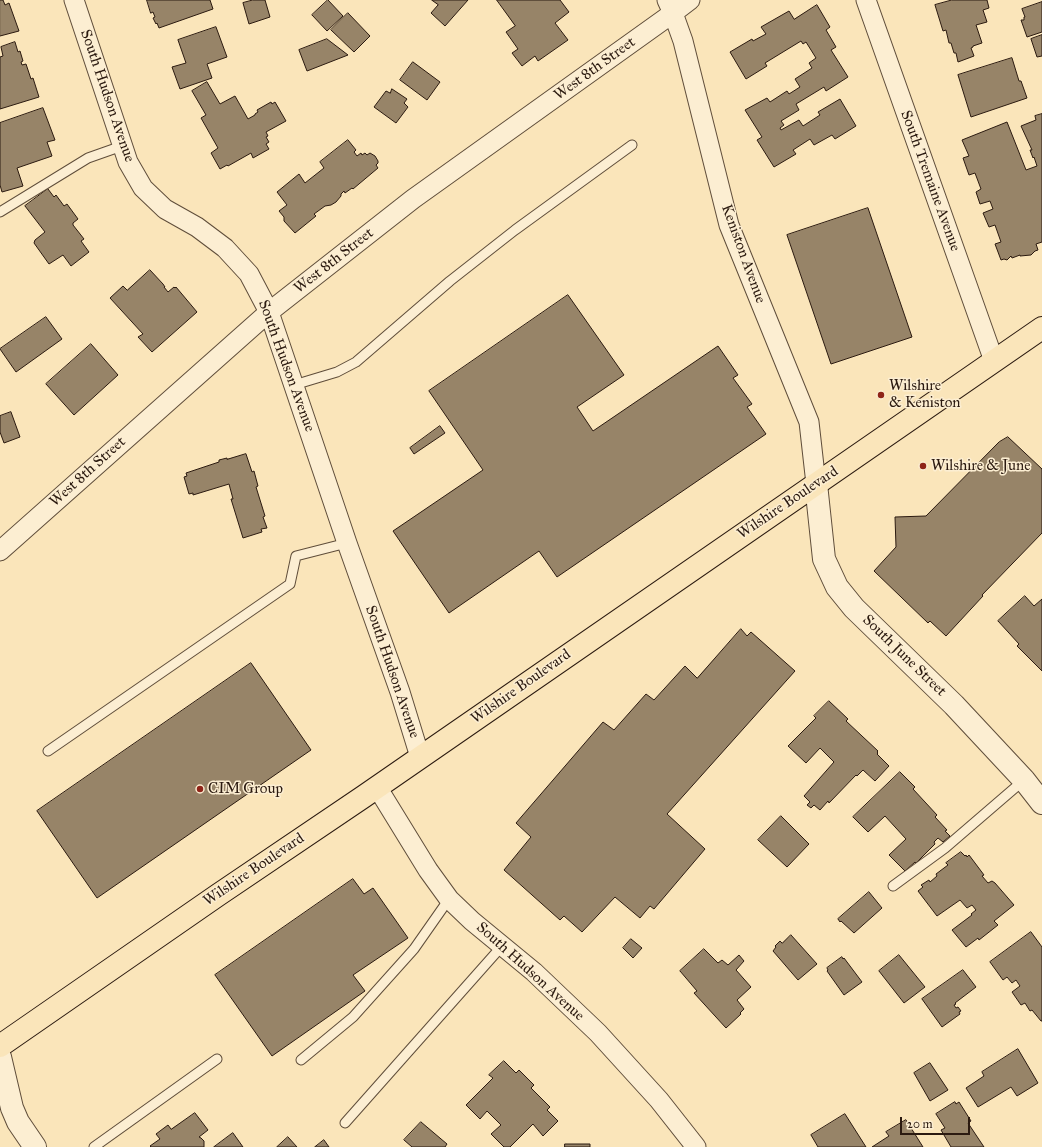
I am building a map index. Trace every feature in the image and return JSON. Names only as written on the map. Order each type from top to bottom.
[{"type":"main road","name":"Wilshire Boulevard","points":[[0,1046],[1042,328]]},
{"type":"street","name":"South Hudson Avenue","points":[[74,0],[122,146],[128,162],[143,188],[165,209],[197,227],[224,248],[249,274],[269,312],[347,542],[400,692],[420,757]]},
{"type":"street","name":"West 8th Street","points":[[0,551],[269,312],[413,199],[670,7],[690,0]]},
{"type":"street","name":"South Tremaine Avenue","points":[[866,0],[994,361]]},
{"type":"street","name":"Keniston Avenue","points":[[670,7],[683,41],[730,224],[809,422],[816,484]]},
{"type":"street","name":"South June Street","points":[[816,484],[824,559],[837,587],[854,608],[954,705],[1024,780],[1042,803]]},
{"type":"street","name":"South Hudson Avenue","points":[[377,787],[428,870],[449,900],[534,972],[598,1033],[659,1100],[696,1147]]},
{"type":"street","points":[[0,1057],[12,1108],[18,1122],[35,1147]]},
{"type":"lane","points":[[294,385],[337,372],[356,362],[450,282],[509,235],[632,145]]},
{"type":"lane","points":[[0,212],[88,158],[122,146]]},
{"type":"lane","points":[[48,751],[290,584],[296,556],[347,542]]},
{"type":"lane","points":[[893,886],[945,848],[1024,780]]},
{"type":"lane","points":[[301,1060],[353,1017],[414,949],[449,900]]},
{"type":"lane","points":[[345,1123],[502,946]]},
{"type":"lane","points":[[94,1147],[217,1059]]},
{"type":"building","points":[[0,0],[3,0],[5,5],[9,3],[19,31],[0,36]]},
{"type":"building","points":[[147,0],[210,0],[213,9],[159,28],[153,18],[155,17],[153,12],[151,13]]},
{"type":"building","points":[[253,0],[265,0],[270,17],[249,24],[243,3]]},
{"type":"building","points":[[328,0],[343,16],[327,31],[312,15]]},
{"type":"building","points":[[432,0],[468,0],[445,26],[431,13],[438,5]]},
{"type":"building","points":[[497,0],[560,0],[569,12],[555,23],[568,40],[538,61],[535,56],[522,66],[512,53],[518,49],[506,32],[515,26]]},
{"type":"building","points":[[952,0],[987,0],[989,8],[983,10],[987,22],[976,25],[982,43],[971,48],[974,56],[958,62],[956,53],[954,53],[951,43],[949,43],[946,30],[943,31],[935,5]]},
{"type":"building","points":[[1042,2],[1042,32],[1027,37],[1021,20],[1024,20],[1025,17],[1022,9]]},
{"type":"building","points":[[817,5],[830,27],[826,30],[836,47],[831,50],[848,77],[826,91],[824,87],[796,104],[799,110],[781,121],[784,125],[780,128],[781,130],[799,120],[803,126],[820,115],[818,112],[840,99],[856,126],[835,139],[832,135],[814,145],[810,139],[793,150],[796,154],[774,167],[757,140],[762,137],[745,110],[767,98],[770,102],[787,91],[789,94],[800,87],[795,79],[812,68],[809,63],[816,58],[806,42],[803,44],[801,41],[765,63],[767,66],[746,79],[730,52],[752,39],[753,41],[766,34],[761,27],[789,11],[794,19]]},
{"type":"building","points":[[348,13],[370,36],[354,52],[331,30]]},
{"type":"building","points":[[216,27],[227,57],[207,64],[212,78],[180,89],[172,67],[186,63],[178,40]]},
{"type":"building","points":[[1042,35],[1042,56],[1037,57],[1031,39]]},
{"type":"building","points":[[327,39],[348,55],[307,71],[299,50]]},
{"type":"building","points":[[15,42],[18,52],[20,51],[23,61],[21,62],[22,65],[26,64],[31,79],[33,78],[39,97],[0,109],[0,57],[3,56],[1,47]]},
{"type":"building","points":[[1012,58],[1019,81],[1021,81],[1027,98],[971,117],[958,75]]},
{"type":"building","points":[[413,62],[440,82],[427,100],[400,80]]},
{"type":"building","points":[[207,82],[220,104],[235,96],[248,119],[258,112],[257,110],[271,102],[272,104],[275,102],[286,121],[266,132],[268,136],[266,137],[269,142],[266,144],[269,149],[253,158],[251,153],[220,169],[211,153],[218,148],[201,118],[206,115],[192,91]]},
{"type":"building","points":[[392,89],[407,99],[404,103],[408,107],[396,123],[374,107],[386,91],[390,93]]},
{"type":"building","points":[[43,108],[55,140],[47,142],[52,156],[17,168],[23,186],[2,192],[0,185],[0,123]]},
{"type":"building","points":[[1042,114],[1042,242],[1036,244],[1038,250],[1031,255],[1020,255],[1012,258],[1011,256],[1007,260],[1001,260],[995,244],[1001,242],[995,225],[989,227],[983,213],[993,209],[990,201],[980,204],[976,192],[981,189],[975,173],[969,175],[963,158],[969,156],[962,140],[1007,122],[1026,170],[1037,166],[1030,150],[1032,150],[1021,126],[1036,120],[1035,116]]},
{"type":"building","points":[[348,140],[356,150],[354,152],[357,156],[361,153],[362,155],[365,153],[367,155],[370,153],[375,156],[378,161],[376,165],[378,168],[353,189],[352,188],[345,193],[344,191],[336,202],[325,206],[314,214],[316,216],[295,233],[284,221],[284,217],[279,211],[287,205],[277,192],[299,174],[305,183],[324,168],[320,162]]},
{"type":"building","points":[[48,189],[54,197],[56,195],[64,206],[67,204],[78,219],[73,223],[73,225],[84,239],[81,241],[89,252],[71,266],[63,255],[49,264],[34,243],[35,240],[45,232],[25,206]]},
{"type":"building","points":[[868,208],[912,337],[831,364],[787,235]]},
{"type":"building","points":[[150,270],[168,292],[176,287],[197,312],[152,352],[138,337],[143,334],[110,298],[123,286],[127,290]]},
{"type":"building","points":[[568,295],[624,375],[577,407],[593,431],[718,346],[738,375],[733,378],[752,404],[747,407],[766,434],[557,577],[539,551],[449,613],[393,531],[483,470],[429,391]]},
{"type":"building","points":[[46,317],[62,339],[16,372],[0,349]]},
{"type":"building","points":[[91,344],[118,375],[74,415],[46,384]]},
{"type":"building","points":[[11,412],[20,437],[4,443],[0,432],[0,416]]},
{"type":"building","points":[[440,426],[445,433],[414,454],[410,448]]},
{"type":"building","points":[[1008,437],[1042,469],[1042,533],[982,595],[983,596],[946,636],[930,621],[928,623],[874,571],[896,547],[895,517],[926,516],[999,442]]},
{"type":"building","points":[[246,454],[252,472],[254,471],[258,486],[256,487],[267,528],[261,529],[262,532],[243,538],[231,499],[233,499],[229,484],[193,495],[193,493],[189,494],[184,477],[187,476],[186,473],[219,462],[219,460]]},
{"type":"building","points":[[1025,596],[1034,606],[1042,599],[1042,671],[1017,646],[1019,644],[998,621]]},
{"type":"building","points":[[741,629],[747,636],[751,632],[795,671],[667,814],[705,849],[654,909],[650,906],[640,918],[615,897],[582,932],[564,916],[560,920],[504,870],[531,837],[516,823],[603,722],[614,730],[646,694],[654,700],[685,666],[697,678]]},
{"type":"building","points":[[251,663],[311,750],[97,898],[37,811]]},
{"type":"building","points":[[829,701],[848,719],[846,721],[878,751],[877,754],[889,766],[875,781],[863,770],[820,810],[814,805],[811,808],[807,805],[810,802],[804,796],[834,762],[820,748],[806,763],[788,746],[816,718],[814,716]]},
{"type":"building","points":[[900,772],[915,787],[913,789],[937,815],[935,817],[947,830],[945,831],[950,836],[943,842],[938,838],[934,842],[935,844],[916,863],[915,862],[905,871],[889,855],[906,839],[885,816],[868,832],[853,817]]},
{"type":"building","points":[[781,816],[809,844],[787,867],[758,840]]},
{"type":"building","points":[[961,852],[967,857],[969,855],[988,883],[992,881],[995,883],[1014,905],[994,921],[998,925],[979,940],[978,938],[966,947],[952,930],[972,915],[971,914],[976,910],[972,905],[967,908],[960,900],[937,916],[918,891],[923,887],[921,885],[929,880],[930,882],[937,876],[936,874],[948,865],[946,863]]},
{"type":"building","points":[[353,879],[364,894],[373,888],[408,938],[353,975],[365,991],[272,1056],[215,975]]},
{"type":"building","points":[[869,892],[882,908],[854,933],[838,919]]},
{"type":"building","points":[[1031,932],[1042,947],[1042,1021],[1032,1010],[1030,1011],[1025,1003],[1021,1005],[1012,992],[1020,986],[1016,980],[1012,983],[1007,977],[1003,980],[990,962]]},
{"type":"building","points":[[791,935],[817,964],[798,980],[773,951],[776,947],[775,946],[780,941],[782,943]]},
{"type":"building","points":[[631,939],[642,948],[633,958],[623,948]]},
{"type":"building","points":[[704,949],[718,963],[722,960],[728,965],[739,955],[744,961],[736,970],[751,987],[737,1000],[744,1009],[740,1013],[741,1014],[726,1028],[694,993],[697,991],[680,971]]},
{"type":"building","points":[[899,955],[925,987],[904,1003],[879,971]]},
{"type":"building","points":[[842,957],[862,982],[844,995],[827,971],[827,968]]},
{"type":"building","points":[[963,970],[976,987],[955,1003],[956,1004],[954,1005],[956,1008],[958,1007],[961,1011],[959,1012],[960,1014],[942,1027],[922,999]]},
{"type":"building","points":[[1018,1049],[1038,1083],[1017,1096],[1011,1087],[978,1107],[966,1088],[984,1076],[982,1072]]},
{"type":"building","points":[[504,1061],[516,1073],[519,1070],[534,1085],[531,1088],[550,1107],[547,1110],[558,1121],[543,1136],[533,1124],[510,1147],[504,1147],[491,1134],[501,1125],[487,1111],[480,1119],[466,1105],[493,1078],[489,1075]]},
{"type":"building","points":[[930,1063],[948,1090],[930,1101],[914,1073]]},
{"type":"building","points":[[955,1102],[956,1104],[959,1102],[971,1121],[968,1123],[984,1147],[951,1147],[941,1130],[945,1128],[936,1114]]},
{"type":"building","points":[[195,1113],[208,1130],[199,1137],[204,1141],[204,1147],[150,1146],[160,1139],[156,1134],[168,1125],[171,1129]]},
{"type":"building","points":[[845,1114],[866,1147],[818,1147],[811,1135]]},
{"type":"building","points":[[906,1120],[923,1147],[872,1147],[889,1136],[886,1132]]},
{"type":"building","points":[[421,1122],[447,1144],[445,1147],[412,1147],[404,1140]]},
{"type":"building","points":[[233,1133],[243,1147],[214,1147]]},
{"type":"building","points":[[288,1137],[297,1147],[277,1147]]},
{"type":"building","points":[[324,1140],[329,1147],[315,1147]]},
{"type":"building","points":[[565,1144],[590,1144],[590,1147],[565,1147]]},
{"type":"place","name":"Wilshire & Keniston","points":[[881,395]]},
{"type":"place","name":"Wilshire & June","points":[[923,466]]},
{"type":"place","name":"CIM Group","points":[[200,789]]}]
